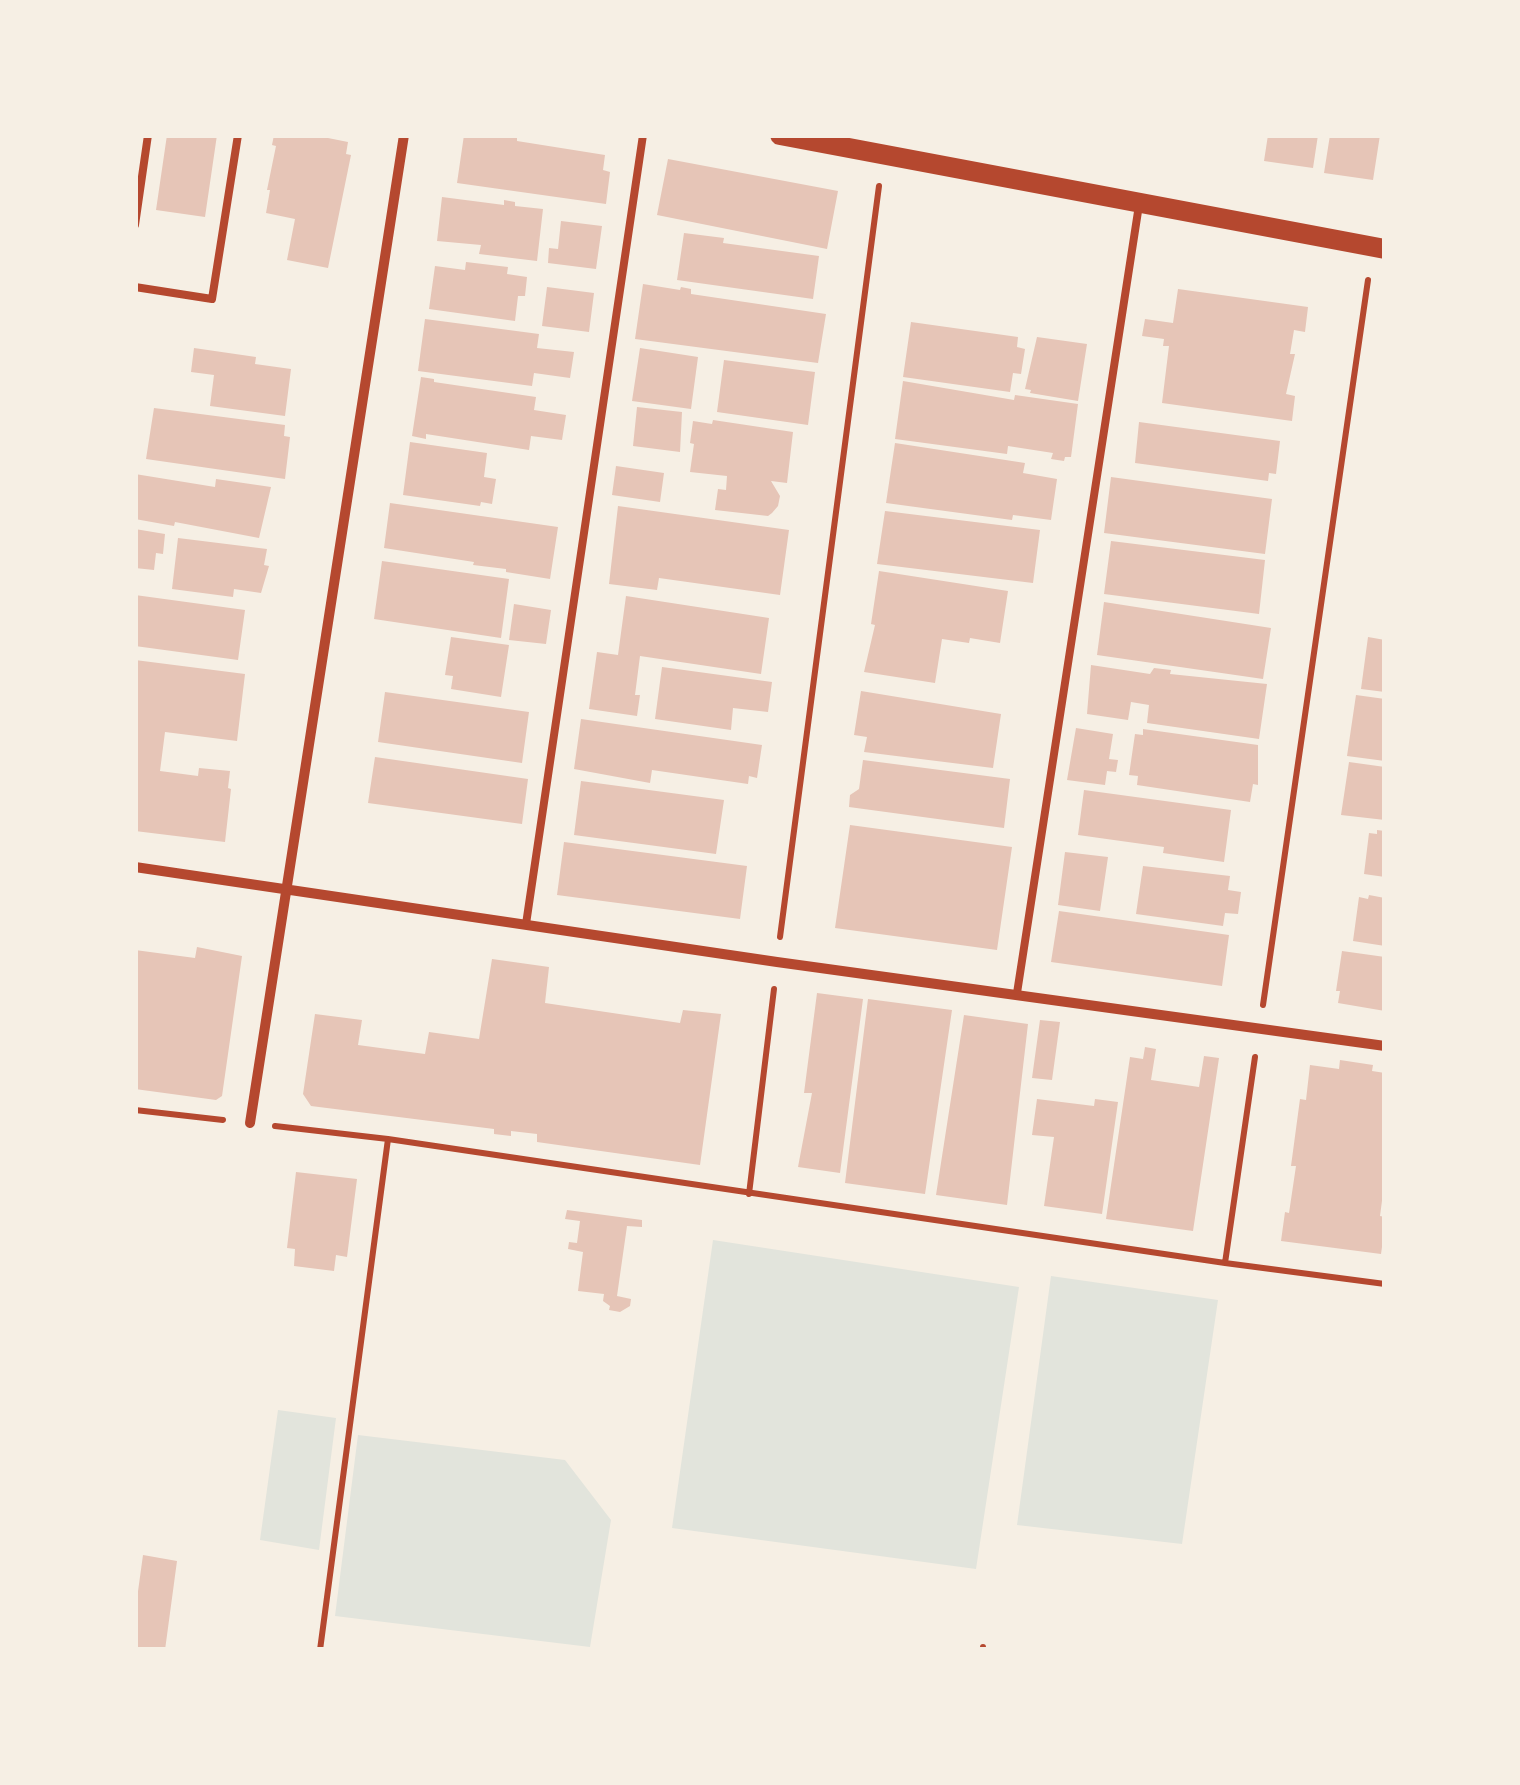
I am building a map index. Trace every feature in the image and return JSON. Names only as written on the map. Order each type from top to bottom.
[{"type":"main road","points":[[780,135],[1379,248]]},
{"type":"street","points":[[250,1123],[404,135]]},
{"type":"street","points":[[135,867],[777,962],[1385,1046]]},
{"type":"lane","points":[[135,226],[148,135]]},
{"type":"lane","points":[[135,287],[212,299],[238,135]]},
{"type":"lane","points":[[526,924],[643,135]]},
{"type":"lane","points":[[1017,993],[1139,205]]},
{"type":"path","points":[[750,1194],[883,155]]},
{"type":"path","points":[[1225,1263],[1379,248]]},
{"type":"path","points":[[135,1110],[388,1140],[1385,1284]]},
{"type":"path","points":[[320,1650],[388,1140]]},
{"type":"shaded area","points":[[713,1240],[1019,1287],[976,1569],[672,1528]]},
{"type":"shaded area","points":[[1051,1276],[1218,1300],[1182,1544],[1017,1525]]},
{"type":"shaded area","points":[[278,1410],[336,1418],[319,1550],[260,1540]]},
{"type":"shaded area","points":[[358,1435],[565,1460],[611,1520],[590,1647],[335,1616]]},
{"type":"building","points":[[167,135],[217,135],[205,217],[156,210]]},
{"type":"building","points":[[274,135],[313,135],[348,142],[346,154],[351,155],[328,268],[287,260],[295,219],[266,213],[276,146],[272,145]]},
{"type":"building","points":[[464,135],[517,136],[517,141],[605,155],[603,170],[610,172],[606,204],[457,183]]},
{"type":"building","points":[[1268,135],[1318,135],[1313,168],[1264,161]]},
{"type":"building","points":[[1330,135],[1380,135],[1373,180],[1324,173]]},
{"type":"building","points":[[668,159],[838,191],[827,249],[657,215]]},
{"type":"building","points":[[442,197],[504,205],[504,200],[515,202],[515,206],[543,209],[537,261],[479,254],[481,245],[437,241]]},
{"type":"building","points":[[561,221],[602,226],[596,269],[548,263],[549,248],[558,249]]},
{"type":"building","points":[[684,233],[724,238],[723,243],[819,256],[813,299],[677,280]]},
{"type":"building","points":[[466,262],[508,267],[507,274],[527,277],[525,296],[518,296],[515,321],[429,309],[435,266],[465,270]]},
{"type":"building","points":[[643,284],[680,290],[681,287],[691,289],[691,294],[826,314],[818,363],[635,339]]},
{"type":"building","points":[[547,287],[594,293],[589,332],[542,326]]},
{"type":"building","points":[[1178,289],[1308,307],[1305,332],[1294,330],[1290,354],[1295,354],[1286,394],[1295,396],[1292,421],[1162,403],[1169,346],[1163,346],[1164,339],[1142,336],[1145,319],[1173,323]]},
{"type":"building","points":[[425,319],[539,334],[537,348],[574,352],[570,378],[534,373],[532,386],[418,371]]},
{"type":"building","points":[[911,322],[1018,337],[1017,347],[1025,349],[1021,374],[1013,373],[1010,392],[903,377]]},
{"type":"building","points":[[1037,337],[1087,344],[1078,401],[1025,389]]},
{"type":"building","points":[[194,348],[256,357],[255,364],[291,369],[285,416],[210,406],[214,375],[191,372]]},
{"type":"building","points":[[640,348],[698,357],[691,409],[632,401]]},
{"type":"building","points":[[724,360],[815,372],[808,425],[717,412]]},
{"type":"building","points":[[421,377],[536,397],[534,410],[566,415],[562,440],[531,436],[529,450],[426,434],[426,439],[412,436]]},
{"type":"building","points":[[903,381],[1014,400],[1015,395],[1078,404],[1071,457],[1064,461],[1051,459],[1053,453],[1008,446],[1007,454],[895,439]]},
{"type":"building","points":[[637,407],[682,412],[680,452],[633,446]]},
{"type":"building","points":[[154,408],[285,425],[284,436],[290,437],[285,479],[146,459]]},
{"type":"building","points":[[713,420],[793,432],[787,483],[771,481],[780,496],[778,506],[768,516],[715,510],[718,489],[726,490],[727,476],[690,472],[693,421],[712,424]]},
{"type":"building","points":[[1139,422],[1280,441],[1276,474],[1269,473],[1268,481],[1135,463]]},
{"type":"building","points":[[410,442],[487,453],[484,477],[496,479],[492,504],[481,502],[480,506],[403,495]]},
{"type":"building","points":[[895,443],[1025,463],[1023,473],[1057,479],[1051,520],[1013,515],[1012,520],[886,503]]},
{"type":"building","points":[[616,466],[664,473],[660,502],[612,495]]},
{"type":"building","points":[[135,474],[215,487],[216,479],[271,487],[259,538],[175,522],[174,526],[135,519]]},
{"type":"building","points":[[1111,477],[1272,499],[1265,554],[1104,533]]},
{"type":"building","points":[[390,503],[558,527],[550,579],[384,548]]},
{"type":"building","points":[[618,506],[789,530],[780,595],[659,578],[657,590],[609,584]]},
{"type":"building","points":[[885,511],[1040,530],[1033,583],[877,564]]},
{"type":"building","points":[[135,529],[165,534],[163,554],[156,553],[154,570],[135,568]]},
{"type":"building","points":[[178,538],[267,549],[264,565],[269,566],[261,593],[234,589],[233,597],[172,589]]},
{"type":"building","points":[[1111,541],[1265,560],[1259,614],[1104,594]]},
{"type":"building","points":[[382,561],[509,579],[501,638],[374,619]]},
{"type":"building","points":[[879,571],[1008,591],[1000,643],[942,639],[935,683],[864,672],[875,625],[871,624]]},
{"type":"building","points":[[135,595],[245,610],[238,660],[135,646]]},
{"type":"building","points":[[626,596],[769,618],[761,674],[640,656],[635,695],[640,695],[637,716],[589,709],[597,652],[618,655]]},
{"type":"building","points":[[1104,602],[1271,628],[1263,679],[1097,655]]},
{"type":"building","points":[[514,604],[551,610],[546,644],[509,640]]},
{"type":"building","points":[[451,637],[509,645],[501,697],[451,689],[453,676],[445,675]]},
{"type":"building","points":[[1368,637],[1385,640],[1385,692],[1361,689]]},
{"type":"building","points":[[135,660],[245,674],[237,741],[165,732],[160,771],[198,776],[199,768],[230,771],[225,842],[135,831]]},
{"type":"building","points":[[1091,665],[1150,674],[1154,668],[1171,670],[1170,674],[1267,684],[1259,739],[1147,723],[1149,705],[1131,702],[1128,720],[1087,714]]},
{"type":"building","points":[[662,667],[772,682],[768,712],[733,708],[731,730],[655,719]]},
{"type":"building","points":[[861,691],[1001,714],[993,768],[864,752],[867,737],[854,735]]},
{"type":"building","points":[[385,692],[529,712],[522,763],[378,742]]},
{"type":"building","points":[[1356,695],[1385,699],[1385,761],[1347,756]]},
{"type":"building","points":[[581,719],[762,745],[757,778],[749,776],[748,784],[652,770],[650,783],[574,769]]},
{"type":"building","points":[[1076,728],[1113,734],[1109,759],[1118,760],[1116,772],[1107,771],[1105,785],[1067,780]]},
{"type":"building","points":[[1143,729],[1258,745],[1258,785],[1253,784],[1250,802],[1137,785],[1138,776],[1129,775],[1135,734],[1143,735]]},
{"type":"building","points":[[375,757],[528,779],[522,824],[368,803]]},
{"type":"building","points":[[863,760],[1010,779],[1004,828],[849,807],[850,795],[859,789]]},
{"type":"building","points":[[1349,762],[1385,767],[1385,820],[1341,815]]},
{"type":"building","points":[[581,781],[724,800],[716,854],[574,835]]},
{"type":"building","points":[[1084,790],[1231,810],[1224,862],[1163,853],[1164,847],[1078,835]]},
{"type":"building","points":[[850,825],[1012,847],[997,950],[835,928]]},
{"type":"building","points":[[1377,830],[1385,831],[1385,877],[1364,874],[1369,833],[1377,834]]},
{"type":"building","points":[[564,842],[747,866],[740,919],[557,895]]},
{"type":"building","points":[[1065,852],[1108,857],[1100,911],[1058,905]]},
{"type":"building","points":[[1143,866],[1230,876],[1228,890],[1241,892],[1238,914],[1225,913],[1223,926],[1136,914]]},
{"type":"building","points":[[1369,895],[1385,898],[1385,946],[1353,941],[1359,897],[1368,899]]},
{"type":"building","points":[[1059,911],[1229,935],[1222,986],[1051,962]]},
{"type":"building","points":[[197,947],[242,956],[222,1096],[216,1100],[135,1089],[135,950],[195,958]]},
{"type":"building","points":[[1342,951],[1385,957],[1385,1011],[1338,1003]]},
{"type":"building","points":[[492,959],[549,967],[545,1003],[680,1023],[683,1010],[721,1014],[700,1165],[537,1142],[537,1134],[494,1134],[494,1129],[311,1106],[303,1094],[315,1014],[362,1020],[358,1045],[425,1054],[429,1032],[479,1039]]},
{"type":"building","points":[[817,993],[863,999],[840,1173],[798,1167],[812,1093],[804,1093]]},
{"type":"building","points":[[868,999],[952,1010],[925,1194],[845,1183]]},
{"type":"building","points":[[964,1015],[1028,1024],[1007,1205],[936,1195]]},
{"type":"building","points":[[1040,1020],[1060,1022],[1052,1080],[1032,1078]]},
{"type":"building","points":[[1145,1047],[1156,1049],[1151,1080],[1199,1087],[1204,1056],[1219,1058],[1193,1231],[1106,1219],[1130,1057],[1143,1059]]},
{"type":"building","points":[[1340,1060],[1373,1065],[1372,1071],[1385,1073],[1385,1178],[1380,1216],[1385,1217],[1385,1226],[1381,1254],[1281,1241],[1296,1166],[1291,1166],[1300,1099],[1306,1100],[1310,1065],[1339,1069]]},
{"type":"building","points":[[1037,1099],[1094,1106],[1095,1099],[1118,1102],[1102,1214],[1044,1206],[1054,1137],[1032,1135]]},
{"type":"building","points":[[296,1172],[357,1179],[347,1257],[336,1255],[334,1271],[294,1266],[295,1249],[287,1248]]},
{"type":"building","points":[[567,1210],[642,1220],[642,1227],[627,1226],[617,1296],[631,1299],[630,1306],[620,1312],[609,1310],[610,1306],[603,1301],[604,1294],[578,1291],[583,1252],[568,1249],[569,1242],[577,1243],[580,1221],[565,1219]]},
{"type":"building","points":[[143,1555],[177,1561],[165,1650],[135,1650],[135,1613]]}]
